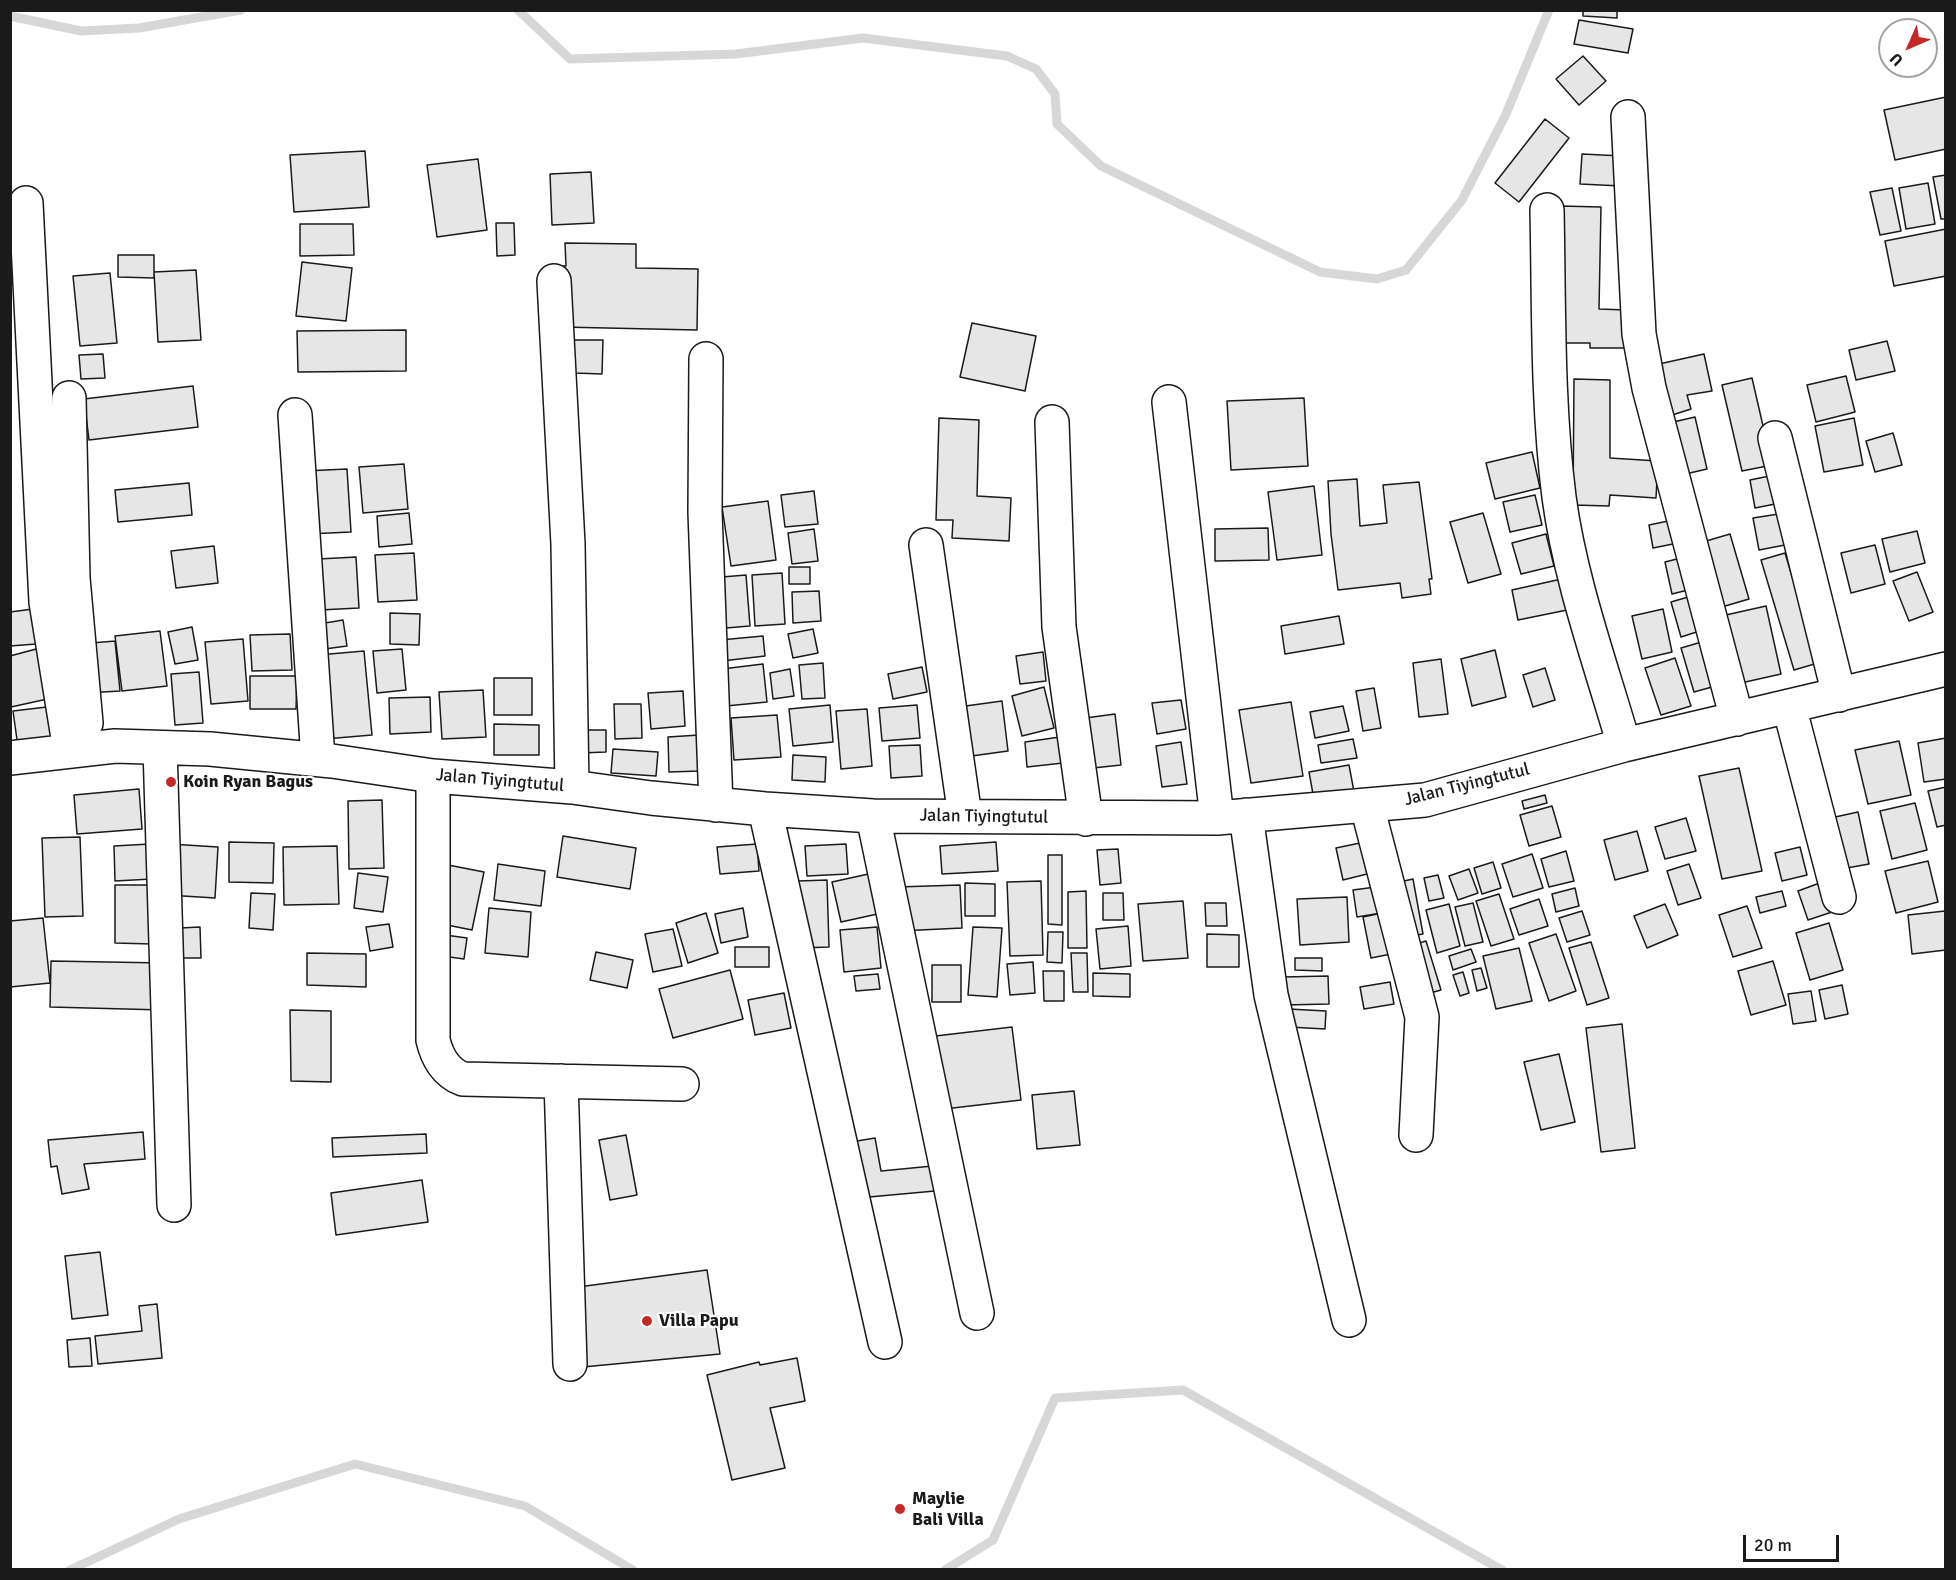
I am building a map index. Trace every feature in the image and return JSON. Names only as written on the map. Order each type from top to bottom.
[{"type":"street","points":[[1628,117],[1639,334],[1648,388],[1737,719]]},
{"type":"street","points":[[26,203],[46,602],[79,749]]},
{"type":"street","points":[[1547,210],[1552,422],[1559,499],[1572,563],[1624,745]]},
{"type":"street","points":[[554,281],[568,544],[572,787]]},
{"type":"street","points":[[706,359],[705,512],[716,805]]},
{"type":"street","points":[[69,398],[79,749]]},
{"type":"street","points":[[1169,402],[1232,817],[1271,995],[1349,1320]]},
{"type":"street","points":[[295,415],[318,759]]},
{"type":"street","points":[[1052,422],[1059,627],[1086,819]]},
{"type":"street","points":[[1775,438],[1839,695]]},
{"type":"street","points":[[926,545],[965,816]]},
{"type":"street","name":"Jalan Tiyingtutul","points":[[10,758],[79,749],[160,747],[318,759],[433,776],[572,787],[765,809],[873,816],[1086,819],[1232,817],[1425,800],[1624,745],[1946,669]]},
{"type":"street","points":[[1789,706],[1839,897]]},
{"type":"street","points":[[160,747],[174,1205]]},
{"type":"street","points":[[433,776],[433,1040],[436,1053],[448,1070],[463,1079],[682,1084]]},
{"type":"street","points":[[1367,806],[1422,1017],[1416,1135]]},
{"type":"street","points":[[765,809],[885,1342]]},
{"type":"street","points":[[873,816],[977,1313]]},
{"type":"street","points":[[561,1081],[570,1364]]},
{"type":"building","points":[[1583,10],[1617,10],[1617,18],[1583,16]]},
{"type":"building","points":[[1579,20],[1633,29],[1628,53],[1574,44]]},
{"type":"building","points":[[1583,56],[1606,81],[1579,105],[1556,79]]},
{"type":"building","points":[[1946,97],[1946,149],[1895,160],[1884,110]]},
{"type":"building","points":[[1545,119],[1569,138],[1519,202],[1495,183]]},
{"type":"building","points":[[365,151],[369,207],[294,212],[290,155]]},
{"type":"building","points":[[1582,154],[1622,156],[1621,186],[1580,184]]},
{"type":"building","points":[[478,159],[487,230],[437,237],[427,165]]},
{"type":"building","points":[[591,172],[594,223],[552,225],[550,174]]},
{"type":"building","points":[[1946,175],[1946,219],[1941,219],[1933,177]]},
{"type":"building","points":[[1928,183],[1935,224],[1906,229],[1899,188]]},
{"type":"building","points":[[1892,188],[1901,231],[1880,235],[1870,192]]},
{"type":"building","points":[[1561,206],[1601,207],[1599,309],[1626,310],[1627,348],[1590,348],[1590,343],[1558,343]]},
{"type":"building","points":[[496,223],[514,223],[515,255],[497,256]]},
{"type":"building","points":[[300,224],[353,224],[354,255],[300,256]]},
{"type":"building","points":[[1946,229],[1946,276],[1894,286],[1885,241]]},
{"type":"building","points":[[565,243],[636,244],[636,268],[698,269],[697,330],[561,327],[562,266],[566,266]]},
{"type":"building","points":[[118,255],[154,255],[154,278],[118,277]]},
{"type":"building","points":[[302,262],[352,268],[346,321],[296,316]]},
{"type":"building","points":[[196,270],[201,340],[158,342],[154,272]]},
{"type":"building","points":[[110,273],[117,343],[80,346],[73,276]]},
{"type":"building","points":[[972,323],[1036,336],[1025,391],[960,377]]},
{"type":"building","points":[[406,330],[406,371],[298,372],[297,331]]},
{"type":"building","points":[[574,340],[603,340],[602,374],[574,373]]},
{"type":"building","points":[[1887,341],[1895,371],[1856,380],[1849,350]]},
{"type":"building","points":[[103,354],[105,378],[81,379],[79,355]]},
{"type":"building","points":[[1704,354],[1712,391],[1687,395],[1691,409],[1666,417],[1650,366]]},
{"type":"building","points":[[1846,376],[1855,412],[1816,422],[1807,385]]},
{"type":"building","points":[[1752,378],[1772,465],[1742,471],[1722,385]]},
{"type":"building","points":[[1574,379],[1610,380],[1610,458],[1658,461],[1656,498],[1610,495],[1609,506],[1573,505]]},
{"type":"building","points":[[193,386],[198,427],[89,440],[84,399]]},
{"type":"building","points":[[1304,398],[1308,466],[1231,470],[1227,401]]},
{"type":"building","points":[[1695,417],[1707,469],[1681,475],[1669,423]]},
{"type":"building","points":[[939,418],[979,420],[977,496],[1011,498],[1009,541],[952,538],[953,520],[936,520]]},
{"type":"building","points":[[1854,418],[1863,465],[1824,472],[1815,426]]},
{"type":"building","points":[[1893,433],[1902,465],[1875,472],[1866,441]]},
{"type":"building","points":[[1532,452],[1540,488],[1495,499],[1486,463]]},
{"type":"building","points":[[404,464],[408,509],[363,513],[359,467]]},
{"type":"building","points":[[347,469],[351,532],[308,534],[304,471]]},
{"type":"building","points":[[1779,474],[1785,502],[1755,508],[1750,480]]},
{"type":"building","points":[[1357,479],[1360,526],[1387,523],[1383,485],[1419,482],[1432,579],[1429,579],[1431,594],[1402,598],[1400,583],[1338,590],[1331,534],[1328,481]]},
{"type":"building","points":[[189,483],[192,515],[118,522],[115,490]]},
{"type":"building","points":[[1314,486],[1322,555],[1277,560],[1268,492]]},
{"type":"building","points":[[814,491],[818,524],[785,527],[781,495]]},
{"type":"building","points":[[1535,495],[1542,525],[1510,532],[1503,502]]},
{"type":"building","points":[[768,501],[776,560],[731,566],[722,507]]},
{"type":"building","points":[[409,513],[412,544],[379,547],[377,516]]},
{"type":"building","points":[[1483,513],[1501,574],[1468,583],[1450,522]]},
{"type":"building","points":[[1785,513],[1790,544],[1759,550],[1753,518]]},
{"type":"building","points":[[1673,520],[1678,543],[1653,548],[1649,525]]},
{"type":"building","points":[[1268,528],[1269,560],[1215,561],[1215,529]]},
{"type":"building","points":[[814,529],[818,561],[792,564],[788,533]]},
{"type":"building","points":[[1917,531],[1925,563],[1890,572],[1882,539]]},
{"type":"building","points":[[1546,534],[1554,566],[1521,574],[1512,543]]},
{"type":"building","points":[[1730,534],[1749,599],[1715,609],[1696,544]]},
{"type":"building","points":[[1875,545],[1885,584],[1851,593],[1841,553]]},
{"type":"building","points":[[214,546],[218,583],[176,588],[171,551]]},
{"type":"building","points":[[414,553],[417,600],[378,602],[375,555]]},
{"type":"building","points":[[1785,553],[1818,663],[1794,670],[1761,560]]},
{"type":"building","points":[[356,557],[359,608],[320,610],[318,559]]},
{"type":"building","points":[[1685,557],[1692,589],[1672,594],[1665,562]]},
{"type":"building","points":[[789,567],[810,567],[810,584],[789,584]]},
{"type":"building","points":[[1917,572],[1933,612],[1909,621],[1893,581]]},
{"type":"building","points":[[782,573],[785,624],[755,626],[752,575]]},
{"type":"building","points":[[746,575],[750,626],[714,629],[710,578]]},
{"type":"building","points":[[1566,578],[1572,609],[1518,620],[1512,590]]},
{"type":"building","points":[[819,591],[821,621],[793,623],[792,592]]},
{"type":"building","points":[[1695,595],[1706,629],[1681,637],[1671,602]]},
{"type":"building","points":[[1766,606],[1781,674],[1732,685],[1717,617]]},
{"type":"building","points":[[33,609],[36,644],[10,646],[10,612]]},
{"type":"building","points":[[1663,609],[1672,652],[1642,659],[1632,616]]},
{"type":"building","points":[[390,613],[420,614],[419,645],[390,644]]},
{"type":"building","points":[[1339,616],[1344,644],[1285,654],[1281,626]]},
{"type":"building","points":[[343,620],[347,646],[317,650],[313,625]]},
{"type":"building","points":[[192,627],[198,660],[175,664],[168,632]]},
{"type":"building","points":[[813,629],[818,653],[793,658],[788,634]]},
{"type":"building","points":[[160,631],[167,686],[122,691],[115,636]]},
{"type":"building","points":[[290,634],[292,670],[252,671],[250,635]]},
{"type":"building","points":[[763,636],[765,656],[722,661],[720,640]]},
{"type":"building","points":[[243,639],[248,701],[211,704],[205,642]]},
{"type":"building","points":[[115,641],[120,691],[85,693],[80,644]]},
{"type":"building","points":[[1705,641],[1719,685],[1694,692],[1681,648]]},
{"type":"building","points":[[40,648],[52,698],[11,707],[10,656]]},
{"type":"building","points":[[402,649],[406,690],[377,693],[373,651]]},
{"type":"building","points":[[1495,650],[1506,697],[1472,706],[1461,659]]},
{"type":"building","points":[[364,651],[372,735],[325,739],[318,655]]},
{"type":"building","points":[[1043,652],[1046,681],[1020,684],[1016,656]]},
{"type":"building","points":[[1675,658],[1691,706],[1661,715],[1645,668]]},
{"type":"building","points":[[1441,659],[1448,714],[1419,717],[1413,663]]},
{"type":"building","points":[[823,663],[825,698],[802,699],[799,665]]},
{"type":"building","points":[[763,664],[767,702],[726,706],[722,669]]},
{"type":"building","points":[[922,667],[927,692],[893,699],[888,674]]},
{"type":"building","points":[[1545,668],[1555,700],[1533,707],[1523,675]]},
{"type":"building","points":[[790,669],[794,696],[773,699],[770,673]]},
{"type":"building","points":[[199,672],[203,723],[175,725],[171,674]]},
{"type":"building","points":[[250,676],[297,676],[296,709],[250,709]]},
{"type":"building","points":[[494,678],[532,678],[532,715],[494,715]]},
{"type":"building","points":[[1044,687],[1054,728],[1022,736],[1012,696]]},
{"type":"building","points":[[1374,688],[1381,728],[1363,731],[1356,691]]},
{"type":"building","points":[[483,690],[486,737],[442,739],[439,692]]},
{"type":"building","points":[[683,691],[685,726],[651,729],[648,693]]},
{"type":"building","points":[[430,697],[431,732],[390,734],[389,698]]},
{"type":"building","points":[[1181,700],[1186,729],[1157,734],[1152,703]]},
{"type":"building","points":[[1002,701],[1008,751],[957,758],[951,708]]},
{"type":"building","points":[[1291,702],[1303,776],[1251,783],[1239,710]]},
{"type":"building","points":[[614,704],[641,704],[642,738],[615,739]]},
{"type":"building","points":[[830,705],[833,742],[793,746],[789,709]]},
{"type":"building","points":[[917,705],[920,738],[882,741],[879,708]]},
{"type":"building","points":[[55,706],[60,742],[18,747],[13,711]]},
{"type":"building","points":[[1343,706],[1349,731],[1315,738],[1310,712]]},
{"type":"building","points":[[867,709],[872,766],[841,769],[836,711]]},
{"type":"building","points":[[1115,714],[1121,765],[1084,769],[1078,719]]},
{"type":"building","points":[[777,715],[781,757],[734,760],[731,718]]},
{"type":"building","points":[[494,724],[539,725],[539,755],[494,755]]},
{"type":"building","points":[[580,730],[606,730],[606,752],[581,753]]},
{"type":"building","points":[[699,735],[700,771],[669,772],[668,737]]},
{"type":"building","points":[[1060,737],[1063,763],[1027,767],[1025,742]]},
{"type":"building","points":[[1946,738],[1946,779],[1924,782],[1918,743]]},
{"type":"building","points":[[1353,739],[1357,758],[1321,763],[1318,745]]},
{"type":"building","points":[[1899,741],[1911,795],[1868,804],[1855,750]]},
{"type":"building","points":[[1181,742],[1187,784],[1162,787],[1156,746]]},
{"type":"building","points":[[920,745],[922,776],[891,778],[889,746]]},
{"type":"building","points":[[613,749],[658,752],[656,776],[611,773]]},
{"type":"building","points":[[793,755],[826,757],[825,782],[792,780]]},
{"type":"building","points":[[1349,765],[1355,797],[1315,805],[1309,772]]},
{"type":"building","points":[[1739,768],[1762,871],[1722,879],[1699,776]]},
{"type":"building","points":[[1946,787],[1946,825],[1937,827],[1928,791]]},
{"type":"building","points":[[139,789],[142,829],[77,834],[74,795]]},
{"type":"building","points":[[1545,795],[1547,803],[1524,809],[1522,801]]},
{"type":"building","points":[[382,800],[384,868],[349,869],[348,801]]},
{"type":"building","points":[[1915,803],[1927,850],[1892,859],[1880,811]]},
{"type":"building","points":[[1552,806],[1561,837],[1529,846],[1520,815]]},
{"type":"building","points":[[1858,812],[1869,864],[1836,870],[1826,819]]},
{"type":"building","points":[[1686,818],[1696,851],[1665,859],[1655,827]]},
{"type":"building","points":[[1637,831],[1648,871],[1615,880],[1604,840]]},
{"type":"building","points":[[563,836],[636,848],[630,889],[557,877]]},
{"type":"building","points":[[80,837],[83,916],[45,917],[42,838]]},
{"type":"building","points":[[229,842],[274,843],[273,883],[229,882]]},
{"type":"building","points":[[996,842],[998,871],[942,874],[940,846]]},
{"type":"building","points":[[1360,843],[1367,874],[1343,880],[1336,848]]},
{"type":"building","points":[[150,844],[152,879],[115,881],[114,846]]},
{"type":"building","points":[[170,844],[218,847],[215,898],[167,895]]},
{"type":"building","points":[[757,844],[759,871],[720,874],[717,847]]},
{"type":"building","points":[[846,844],[848,874],[807,876],[805,846]]},
{"type":"building","points":[[337,846],[339,904],[284,905],[283,847]]},
{"type":"building","points":[[1800,847],[1807,875],[1782,881],[1775,853]]},
{"type":"building","points":[[1118,849],[1121,883],[1100,885],[1097,850]]},
{"type":"building","points":[[1566,851],[1574,881],[1549,887],[1541,859]]},
{"type":"building","points":[[1532,854],[1543,888],[1513,897],[1502,864]]},
{"type":"building","points":[[1048,855],[1062,855],[1062,925],[1048,924]]},
{"type":"building","points":[[1928,861],[1938,902],[1896,913],[1885,871]]},
{"type":"building","points":[[1493,862],[1501,888],[1482,894],[1474,868]]},
{"type":"building","points":[[498,864],[545,871],[541,906],[494,900]]},
{"type":"building","points":[[1689,864],[1701,898],[1678,905],[1667,871]]},
{"type":"building","points":[[448,865],[484,872],[472,930],[437,923]]},
{"type":"building","points":[[1469,869],[1478,893],[1458,900],[1449,876]]},
{"type":"building","points":[[358,873],[388,877],[383,912],[354,908]]},
{"type":"building","points":[[873,873],[882,913],[841,922],[832,882]]},
{"type":"building","points":[[1438,875],[1444,898],[1429,901],[1424,878]]},
{"type":"building","points":[[1413,879],[1423,934],[1405,937],[1395,883]]},
{"type":"building","points":[[827,880],[829,947],[801,948],[798,881]]},
{"type":"building","points":[[1041,881],[1043,955],[1010,956],[1007,882]]},
{"type":"building","points":[[1825,881],[1835,911],[1808,920],[1798,891]]},
{"type":"building","points":[[965,883],[995,884],[995,916],[965,916]]},
{"type":"building","points":[[115,885],[152,885],[152,944],[115,943]]},
{"type":"building","points":[[960,885],[962,928],[899,931],[897,887]]},
{"type":"building","points":[[1383,886],[1387,912],[1357,917],[1353,890]]},
{"type":"building","points":[[1575,888],[1579,906],[1556,912],[1552,894]]},
{"type":"building","points":[[1086,891],[1087,948],[1068,948],[1068,892]]},
{"type":"building","points":[[1782,891],[1786,906],[1760,913],[1756,897]]},
{"type":"building","points":[[251,893],[275,894],[273,930],[249,928]]},
{"type":"building","points":[[1103,893],[1123,893],[1124,920],[1103,920]]},
{"type":"building","points":[[1499,894],[1514,939],[1491,946],[1476,901]]},
{"type":"building","points":[[1347,897],[1349,942],[1300,945],[1297,899]]},
{"type":"building","points":[[1539,899],[1548,926],[1519,935],[1510,909]]},
{"type":"building","points":[[1183,901],[1188,958],[1143,961],[1138,904]]},
{"type":"building","points":[[1205,903],[1226,903],[1227,926],[1206,926]]},
{"type":"building","points":[[1473,903],[1483,942],[1465,946],[1455,907]]},
{"type":"building","points":[[1449,904],[1460,946],[1437,953],[1426,910]]},
{"type":"building","points":[[1665,904],[1678,935],[1647,948],[1634,916]]},
{"type":"building","points":[[1747,906],[1762,948],[1733,957],[1719,915]]},
{"type":"building","points":[[489,908],[531,912],[528,957],[485,953]]},
{"type":"building","points":[[743,908],[748,937],[721,943],[715,914]]},
{"type":"building","points":[[1582,911],[1590,935],[1567,942],[1559,918]]},
{"type":"building","points":[[1945,911],[1946,950],[1912,954],[1908,915]]},
{"type":"building","points":[[1387,912],[1396,953],[1371,958],[1363,917]]},
{"type":"building","points":[[706,913],[718,953],[688,963],[676,923]]},
{"type":"building","points":[[43,918],[50,983],[10,987],[10,921]]},
{"type":"building","points":[[1829,923],[1843,970],[1810,980],[1796,933]]},
{"type":"building","points":[[389,924],[393,947],[370,951],[366,927]]},
{"type":"building","points":[[1128,926],[1131,966],[1100,969],[1096,929]]},
{"type":"building","points":[[200,927],[201,958],[181,958],[180,928]]},
{"type":"building","points":[[877,927],[881,968],[844,972],[840,930]]},
{"type":"building","points":[[973,927],[1002,928],[997,997],[968,995]]},
{"type":"building","points":[[673,929],[682,966],[653,972],[645,934]]},
{"type":"building","points":[[1048,932],[1063,932],[1062,963],[1047,962]]},
{"type":"building","points":[[438,934],[467,938],[464,959],[435,955]]},
{"type":"building","points":[[1207,934],[1239,935],[1239,967],[1207,967]]},
{"type":"building","points":[[1556,934],[1576,991],[1549,1001],[1529,943]]},
{"type":"building","points":[[1426,941],[1441,990],[1423,995],[1409,946]]},
{"type":"building","points":[[1591,942],[1609,998],[1587,1005],[1569,948]]},
{"type":"building","points":[[735,947],[769,947],[769,967],[735,967]]},
{"type":"building","points":[[1519,948],[1532,1001],[1496,1009],[1483,956]]},
{"type":"building","points":[[1471,949],[1476,962],[1453,970],[1449,956]]},
{"type":"building","points":[[596,952],[633,960],[627,988],[590,980]]},
{"type":"building","points":[[307,953],[366,954],[366,987],[307,985]]},
{"type":"building","points":[[1071,953],[1087,953],[1088,992],[1073,992]]},
{"type":"building","points":[[1295,958],[1322,958],[1322,971],[1295,970]]},
{"type":"building","points":[[51,961],[164,963],[163,1010],[50,1007]]},
{"type":"building","points":[[1773,961],[1786,1005],[1751,1015],[1738,971]]},
{"type":"building","points":[[1033,962],[1035,993],[1010,995],[1007,964]]},
{"type":"building","points":[[932,965],[961,965],[961,1002],[932,1002]]},
{"type":"building","points":[[1481,968],[1487,988],[1477,991],[1472,970]]},
{"type":"building","points":[[730,970],[743,1019],[673,1038],[659,989]]},
{"type":"building","points":[[1043,971],[1064,971],[1064,1001],[1044,1001]]},
{"type":"building","points":[[1463,972],[1469,993],[1460,996],[1453,975]]},
{"type":"building","points":[[1093,973],[1130,974],[1130,997],[1093,996]]},
{"type":"building","points":[[878,974],[880,989],[856,991],[854,976]]},
{"type":"building","points":[[1328,976],[1329,1004],[1284,1005],[1283,977]]},
{"type":"building","points":[[1390,982],[1394,1004],[1364,1009],[1360,987]]},
{"type":"building","points":[[1842,985],[1848,1014],[1825,1019],[1819,990]]},
{"type":"building","points":[[1811,991],[1816,1021],[1793,1024],[1788,994]]},
{"type":"building","points":[[784,993],[791,1028],[755,1035],[748,1000]]},
{"type":"building","points":[[1289,1009],[1326,1011],[1325,1029],[1289,1027]]},
{"type":"building","points":[[290,1010],[331,1011],[331,1082],[291,1081]]},
{"type":"building","points":[[1622,1024],[1635,1148],[1601,1152],[1586,1028]]},
{"type":"building","points":[[1012,1027],[1021,1100],[936,1110],[927,1037]]},
{"type":"building","points":[[1559,1054],[1575,1122],[1541,1130],[1524,1062]]},
{"type":"building","points":[[1074,1091],[1080,1145],[1037,1149],[1032,1095]]},
{"type":"building","points":[[143,1132],[145,1159],[84,1164],[89,1189],[62,1194],[57,1166],[51,1167],[48,1140]]},
{"type":"building","points":[[426,1134],[427,1153],[333,1157],[332,1138]]},
{"type":"building","points":[[626,1135],[637,1195],[610,1200],[599,1140]]},
{"type":"building","points":[[875,1138],[881,1171],[943,1165],[946,1190],[858,1198],[845,1143]]},
{"type":"building","points":[[422,1180],[428,1222],[336,1235],[331,1193]]},
{"type":"building","points":[[100,1252],[108,1315],[72,1319],[65,1256]]},
{"type":"building","name":"Villa Papu","points":[[707,1270],[720,1354],[583,1367],[578,1287]]},
{"type":"building","points":[[157,1304],[162,1358],[98,1364],[95,1336],[142,1331],[139,1306]]},
{"type":"building","points":[[90,1338],[92,1366],[69,1367],[67,1340]]},
{"type":"building","points":[[797,1358],[805,1401],[770,1408],[785,1468],[732,1480],[707,1375],[759,1362],[760,1365]]},
{"type":"waterway","points":[[10,16],[81,31],[139,28],[241,10]]},
{"type":"waterway","points":[[518,10],[570,59],[736,54],[863,38],[1007,56],[1036,69],[1055,94],[1057,124],[1101,166],[1320,272],[1377,279],[1406,270],[1462,200],[1506,114],[1549,10]]},
{"type":"waterway","points":[[945,1570],[993,1540],[1055,1398],[1183,1390],[1502,1570]]},
{"type":"waterway","points":[[70,1570],[179,1519],[355,1464],[525,1506],[633,1570]]},
{"type":"place","name":"Koin Ryan Bagus","points":[[171,782]]},
{"type":"place","name":"Villa Papu","points":[[647,1321]]},
{"type":"place","name":"Maylie Bali Villa","points":[[900,1509]]}]
